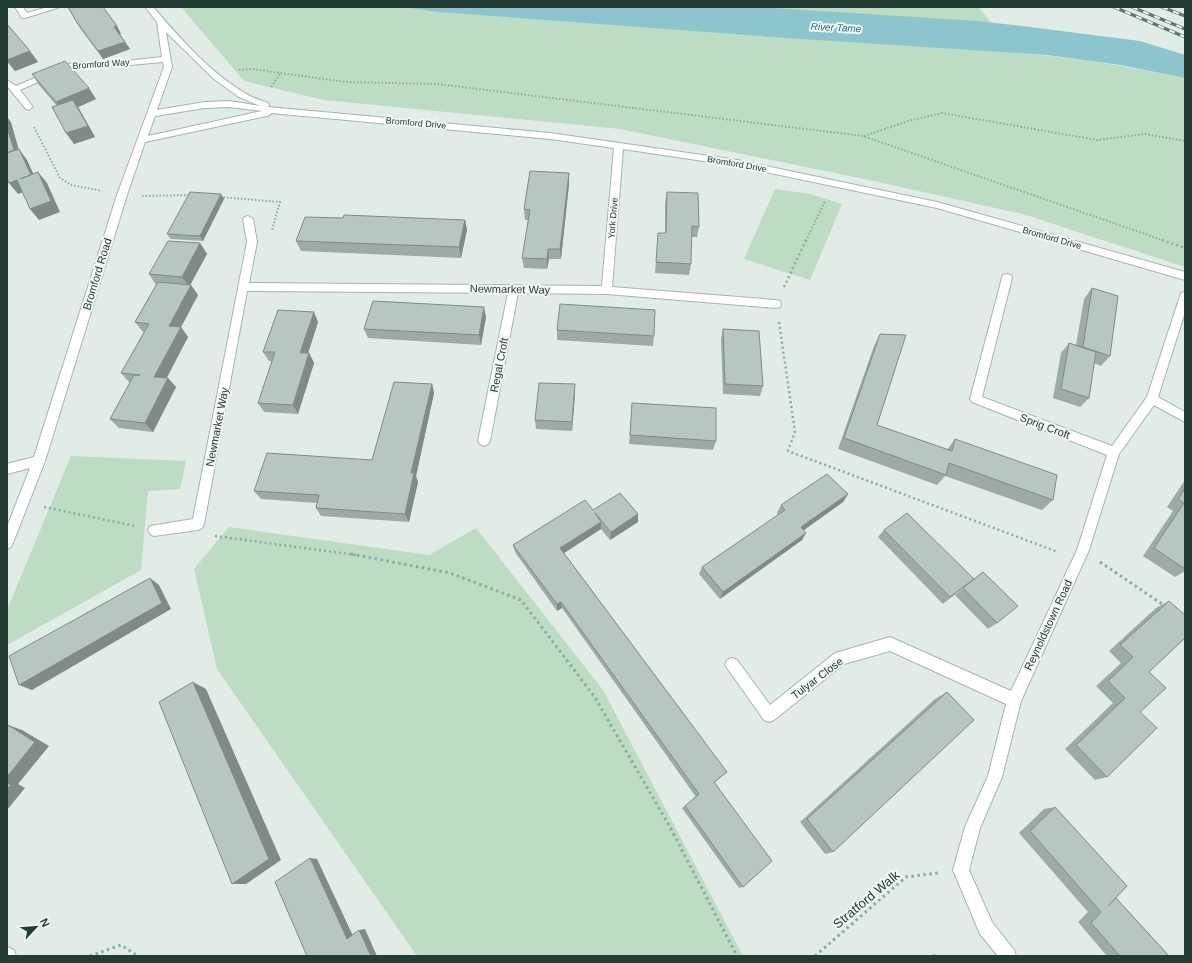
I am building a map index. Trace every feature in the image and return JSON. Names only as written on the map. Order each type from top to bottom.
[{"type":"street","points":[[19,7],[25,16],[56,7]]},
{"type":"street","name":"Bromford Road","points":[[7,544],[38,461],[122,195],[168,67],[161,22],[149,7]]},
{"type":"street","name":"Bromford Drive","points":[[161,22],[213,73],[242,95],[278,111]]},
{"type":"street","name":"Bromford Way","points":[[15,89],[68,66],[81,64],[108,65],[167,59]]},
{"type":"street","points":[[7,82],[15,89],[29,107]]},
{"type":"street","name":"Bromford Drive","points":[[151,114],[205,105],[228,104],[278,111],[460,126],[550,136],[737,163],[937,205],[1185,276]]},
{"type":"street","name":"Bromford Drive","points":[[142,140],[229,120],[278,111]]},
{"type":"street","name":"York Drive","points":[[607,290],[620,146]]},
{"type":"street","name":"Newmarket Way","points":[[198,524],[252,242],[248,219]]},
{"type":"street","name":"Sprig Croft","points":[[1007,278],[976,399],[1114,452]]},
{"type":"street","name":"Newmarket Way","points":[[244,287],[607,290],[776,304]]},
{"type":"street","name":"Regal Croft","points":[[484,441],[514,289]]},
{"type":"street","name":"Reynoldstown Road","points":[[962,870],[973,827],[995,777],[1014,700],[1083,550],[1114,452],[1152,399],[1185,296]]},
{"type":"street","points":[[1152,399],[1185,417]]},
{"type":"street","points":[[7,469],[38,461]]},
{"type":"street","points":[[154,530],[198,524]]},
{"type":"street","name":"Tulyar Close","points":[[732,665],[769,715],[840,658],[890,644],[1014,700]]},
{"type":"street","points":[[962,870],[986,928],[1008,956]]},
{"type":"path","points":[[213,73],[252,69],[346,82],[437,84],[863,136],[1185,248]]},
{"type":"path","points":[[863,136],[908,121],[942,113],[1097,140],[1145,134],[1185,141]]},
{"type":"path","points":[[34,127],[60,178],[71,185],[122,195],[193,195]]},
{"type":"path","points":[[833,182],[776,304],[795,432],[788,451],[1055,552],[1083,550],[1166,606]]},
{"type":"path","points":[[43,507],[154,530]]},
{"type":"path","points":[[198,524],[216,537],[342,552],[450,573],[521,600],[594,696],[670,826],[737,956]]},
{"type":"path","name":"Stratford Walk","points":[[815,956],[906,877],[962,870]]},
{"type":"path","points":[[90,956],[121,945],[138,956]]},
{"type":"green space","points":[[181,7],[978,7],[1017,53],[1101,63],[1185,78],[1185,267],[1023,214],[874,181],[620,129],[324,100],[244,81]]},
{"type":"green space","points":[[775,189],[811,194],[842,204],[810,280],[744,259]]},
{"type":"green space","points":[[71,456],[186,461],[180,489],[148,491],[141,570],[7,645],[7,610]]},
{"type":"green space","points":[[229,527],[429,555],[476,528],[603,690],[743,956],[417,956],[217,669],[194,569]]},
{"type":"water","name":"River Tame","points":[[403,7],[758,7],[977,21],[1140,41],[1185,55],[1185,78],[1120,65],[1047,55],[786,38],[439,12]]},
{"type":"building","points":[[68,7],[103,7],[117,26],[114,27],[125,42],[98,51],[76,21]]},
{"type":"building","points":[[7,24],[30,51],[7,60]]},
{"type":"building","points":[[65,61],[89,88],[56,102],[32,74]]},
{"type":"building","points":[[73,100],[88,126],[66,133],[52,107]]},
{"type":"building","points":[[7,127],[14,150],[7,153]]},
{"type":"building","points":[[19,149],[31,175],[38,172],[51,201],[30,209],[17,180],[9,183],[7,179],[7,153]]},
{"type":"building","points":[[530,171],[569,173],[560,249],[548,249],[547,259],[522,258],[530,210],[524,209]]},
{"type":"building","points":[[190,192],[221,194],[200,236],[167,234]]},
{"type":"building","points":[[667,192],[698,193],[699,227],[692,226],[691,264],[656,262],[658,233],[666,233]]},
{"type":"building","points":[[344,215],[465,220],[459,247],[296,241],[305,217],[343,218]]},
{"type":"building","points":[[168,241],[200,243],[182,277],[149,274]]},
{"type":"building","points":[[158,282],[191,285],[169,326],[181,327],[154,377],[168,378],[145,423],[110,419],[134,375],[140,375],[121,373],[149,324],[135,322]]},
{"type":"building","points":[[1092,288],[1118,296],[1110,356],[1083,347]]},
{"type":"building","points":[[373,301],[484,307],[479,335],[364,329]]},
{"type":"building","points":[[560,304],[655,310],[654,336],[557,330]]},
{"type":"building","points":[[278,310],[314,312],[300,353],[309,353],[293,405],[258,403],[275,352],[263,352]]},
{"type":"building","points":[[723,329],[759,331],[763,386],[725,384]]},
{"type":"building","points":[[880,334],[906,335],[877,425],[952,451],[955,439],[1057,475],[1053,500],[949,463],[946,475],[844,438]]},
{"type":"building","points":[[1069,343],[1096,352],[1089,398],[1061,389]]},
{"type":"building","points":[[394,382],[432,384],[411,473],[414,473],[405,514],[316,508],[319,495],[254,491],[267,453],[372,460]]},
{"type":"building","points":[[539,383],[575,384],[572,422],[535,420]]},
{"type":"building","points":[[632,403],[716,408],[716,441],[630,435]]},
{"type":"building","points":[[827,474],[848,494],[801,527],[806,533],[723,592],[702,567],[785,510],[781,505]]},
{"type":"building","points":[[1185,489],[1185,569],[1154,548],[1184,503],[1178,499]]},
{"type":"building","points":[[620,493],[638,514],[611,532],[595,513],[601,522],[560,548],[727,772],[714,782],[772,861],[743,887],[685,806],[699,794],[561,602],[557,604],[513,545],[585,500],[593,510]]},
{"type":"building","points":[[907,513],[974,579],[950,597],[884,530]]},
{"type":"building","points":[[983,572],[1018,606],[997,623],[963,588]]},
{"type":"building","points":[[150,578],[162,603],[19,685],[9,656]]},
{"type":"building","points":[[1169,601],[1185,615],[1185,638],[1149,672],[1166,688],[1140,712],[1157,728],[1107,777],[1076,745],[1125,698],[1108,681],[1133,657],[1120,645]]},
{"type":"building","points":[[193,682],[269,859],[232,884],[159,702]]},
{"type":"building","points":[[947,692],[974,720],[833,852],[807,819]]},
{"type":"building","points":[[8,725],[35,742],[7,777],[7,727]]},
{"type":"building","points":[[7,783],[11,785],[7,789]]},
{"type":"building","points":[[1055,807],[1127,886],[1108,906],[1116,898],[1169,956],[1120,956],[1091,923],[1101,912],[1030,831]]},
{"type":"building","points":[[310,858],[347,939],[359,930],[371,956],[307,956],[275,882]]},
{"type":"railway","points":[[1114,7],[1185,37]]},
{"type":"railway","points":[[1132,7],[1185,29]]},
{"type":"railway","points":[[1162,7],[1185,16]]}]
